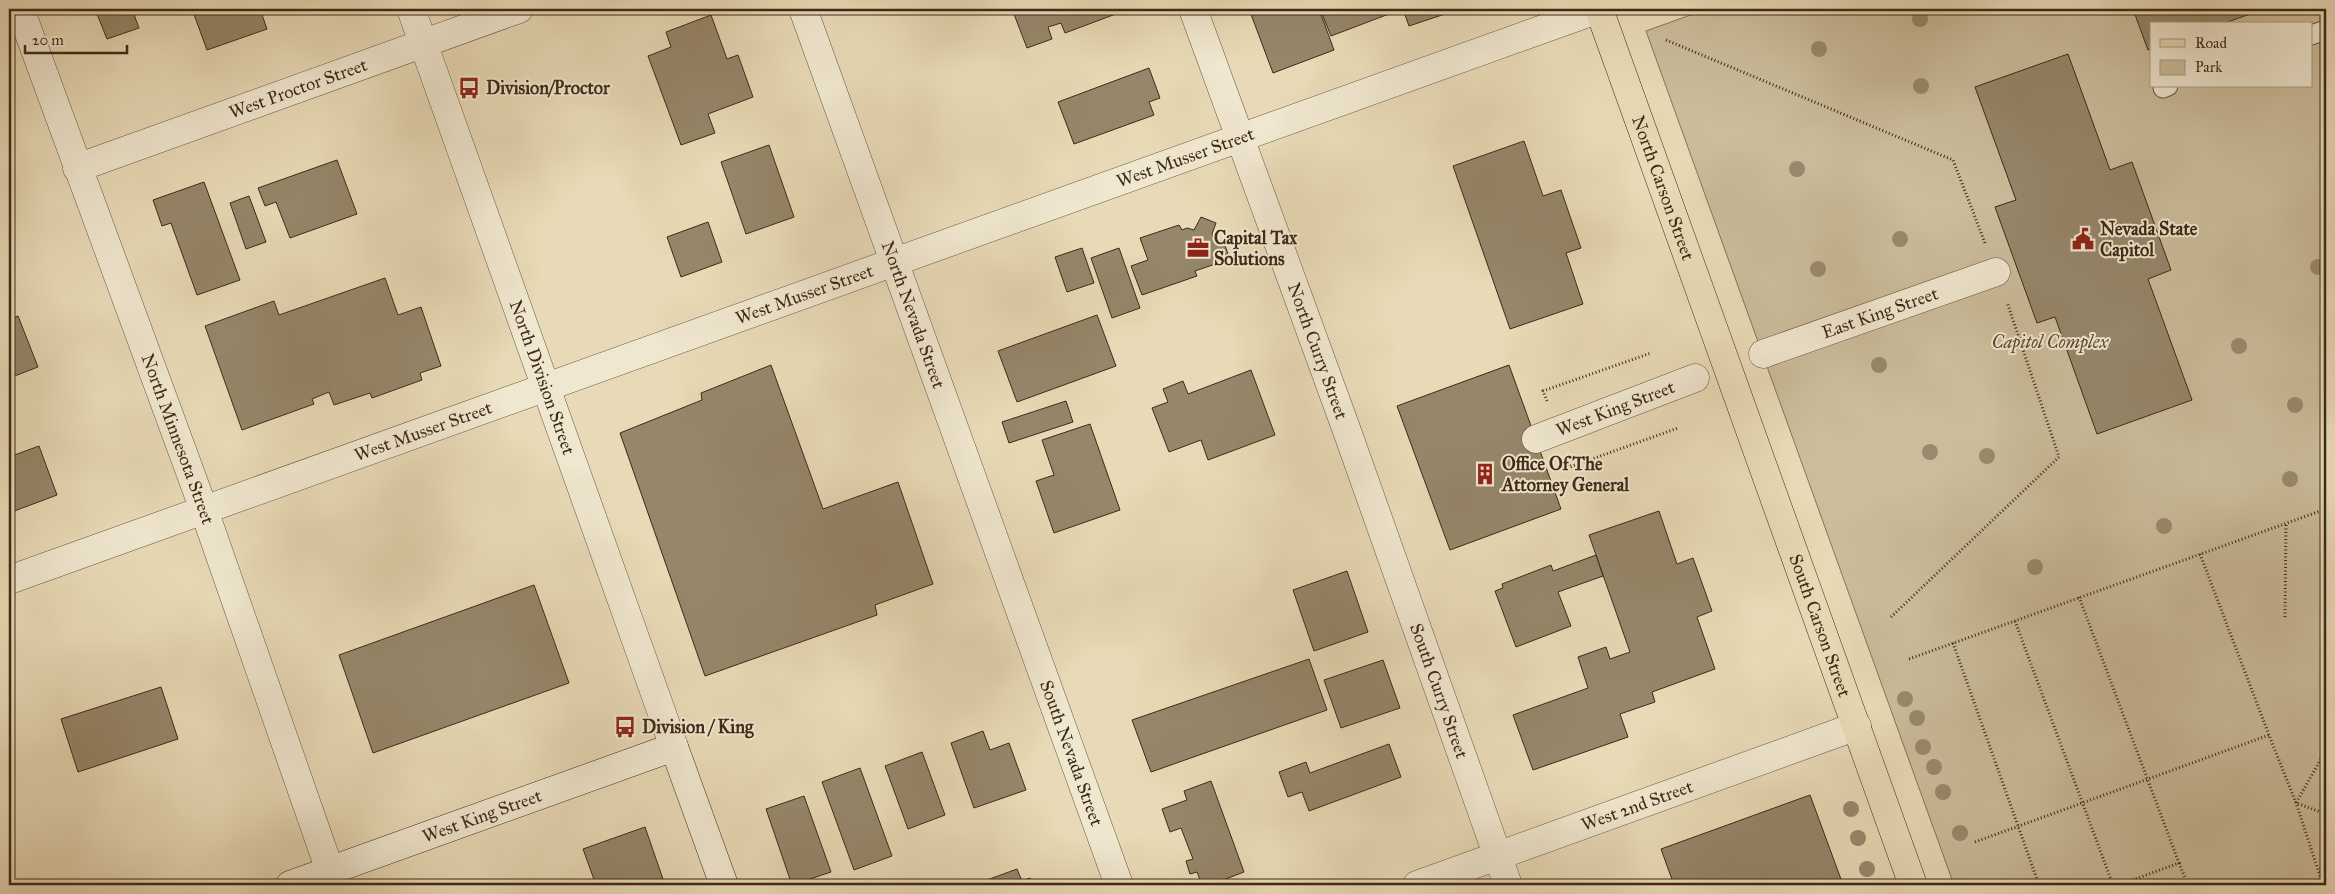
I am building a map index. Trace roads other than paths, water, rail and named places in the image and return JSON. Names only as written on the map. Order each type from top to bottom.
[{"type":"main road","name":"North Carson Street","points":[[1599,9],[1726,367]]},
{"type":"main road","name":"South Carson Street","points":[[1726,367],[1914,885]]},
{"type":"street","name":"North Minnesota Street","points":[[20,9],[204,510],[333,878]]},
{"type":"street","name":"North Division Street","points":[[411,9],[724,885]]},
{"type":"street","name":"West Proctor Street","points":[[77,168],[519,9]]},
{"type":"street","name":"North Nevada Street","points":[[803,9],[896,262],[1023,622]]},
{"type":"street","name":"North Curry Street","points":[[1193,9],[1370,497]]},
{"type":"street","name":"West Musser Street","points":[[9,580],[1599,9]]},
{"type":"street","name":"East King Street","points":[[1763,354],[1996,272]]},
{"type":"street","name":"West King Street","points":[[1536,439],[1695,378]]},
{"type":"street","name":"South Curry Street","points":[[1370,497],[1508,885]]},
{"type":"street","name":"South Nevada Street","points":[[1023,622],[1119,885]]},
{"type":"street","name":"West 2nd Street","points":[[1417,885],[1857,726]]},
{"type":"street","name":"West King Street","points":[[290,885],[333,878],[674,747]]},
{"type":"lane","points":[[2312,35],[2326,30]]},
{"type":"place","name":"Division/Proctor","points":[[469,88]]},
{"type":"place","name":"Nevada State Capitol","points":[[2083,239]]},
{"type":"place","name":"Capital Tax Solutions","points":[[1198,248]]},
{"type":"place","name":"Office Of The Attorney General","points":[[1485,474]]},
{"type":"place","name":"Division / King","points":[[625,727]]},
{"type":"park label","name":"Capitol Complex","points":[[2050,342]]}]
